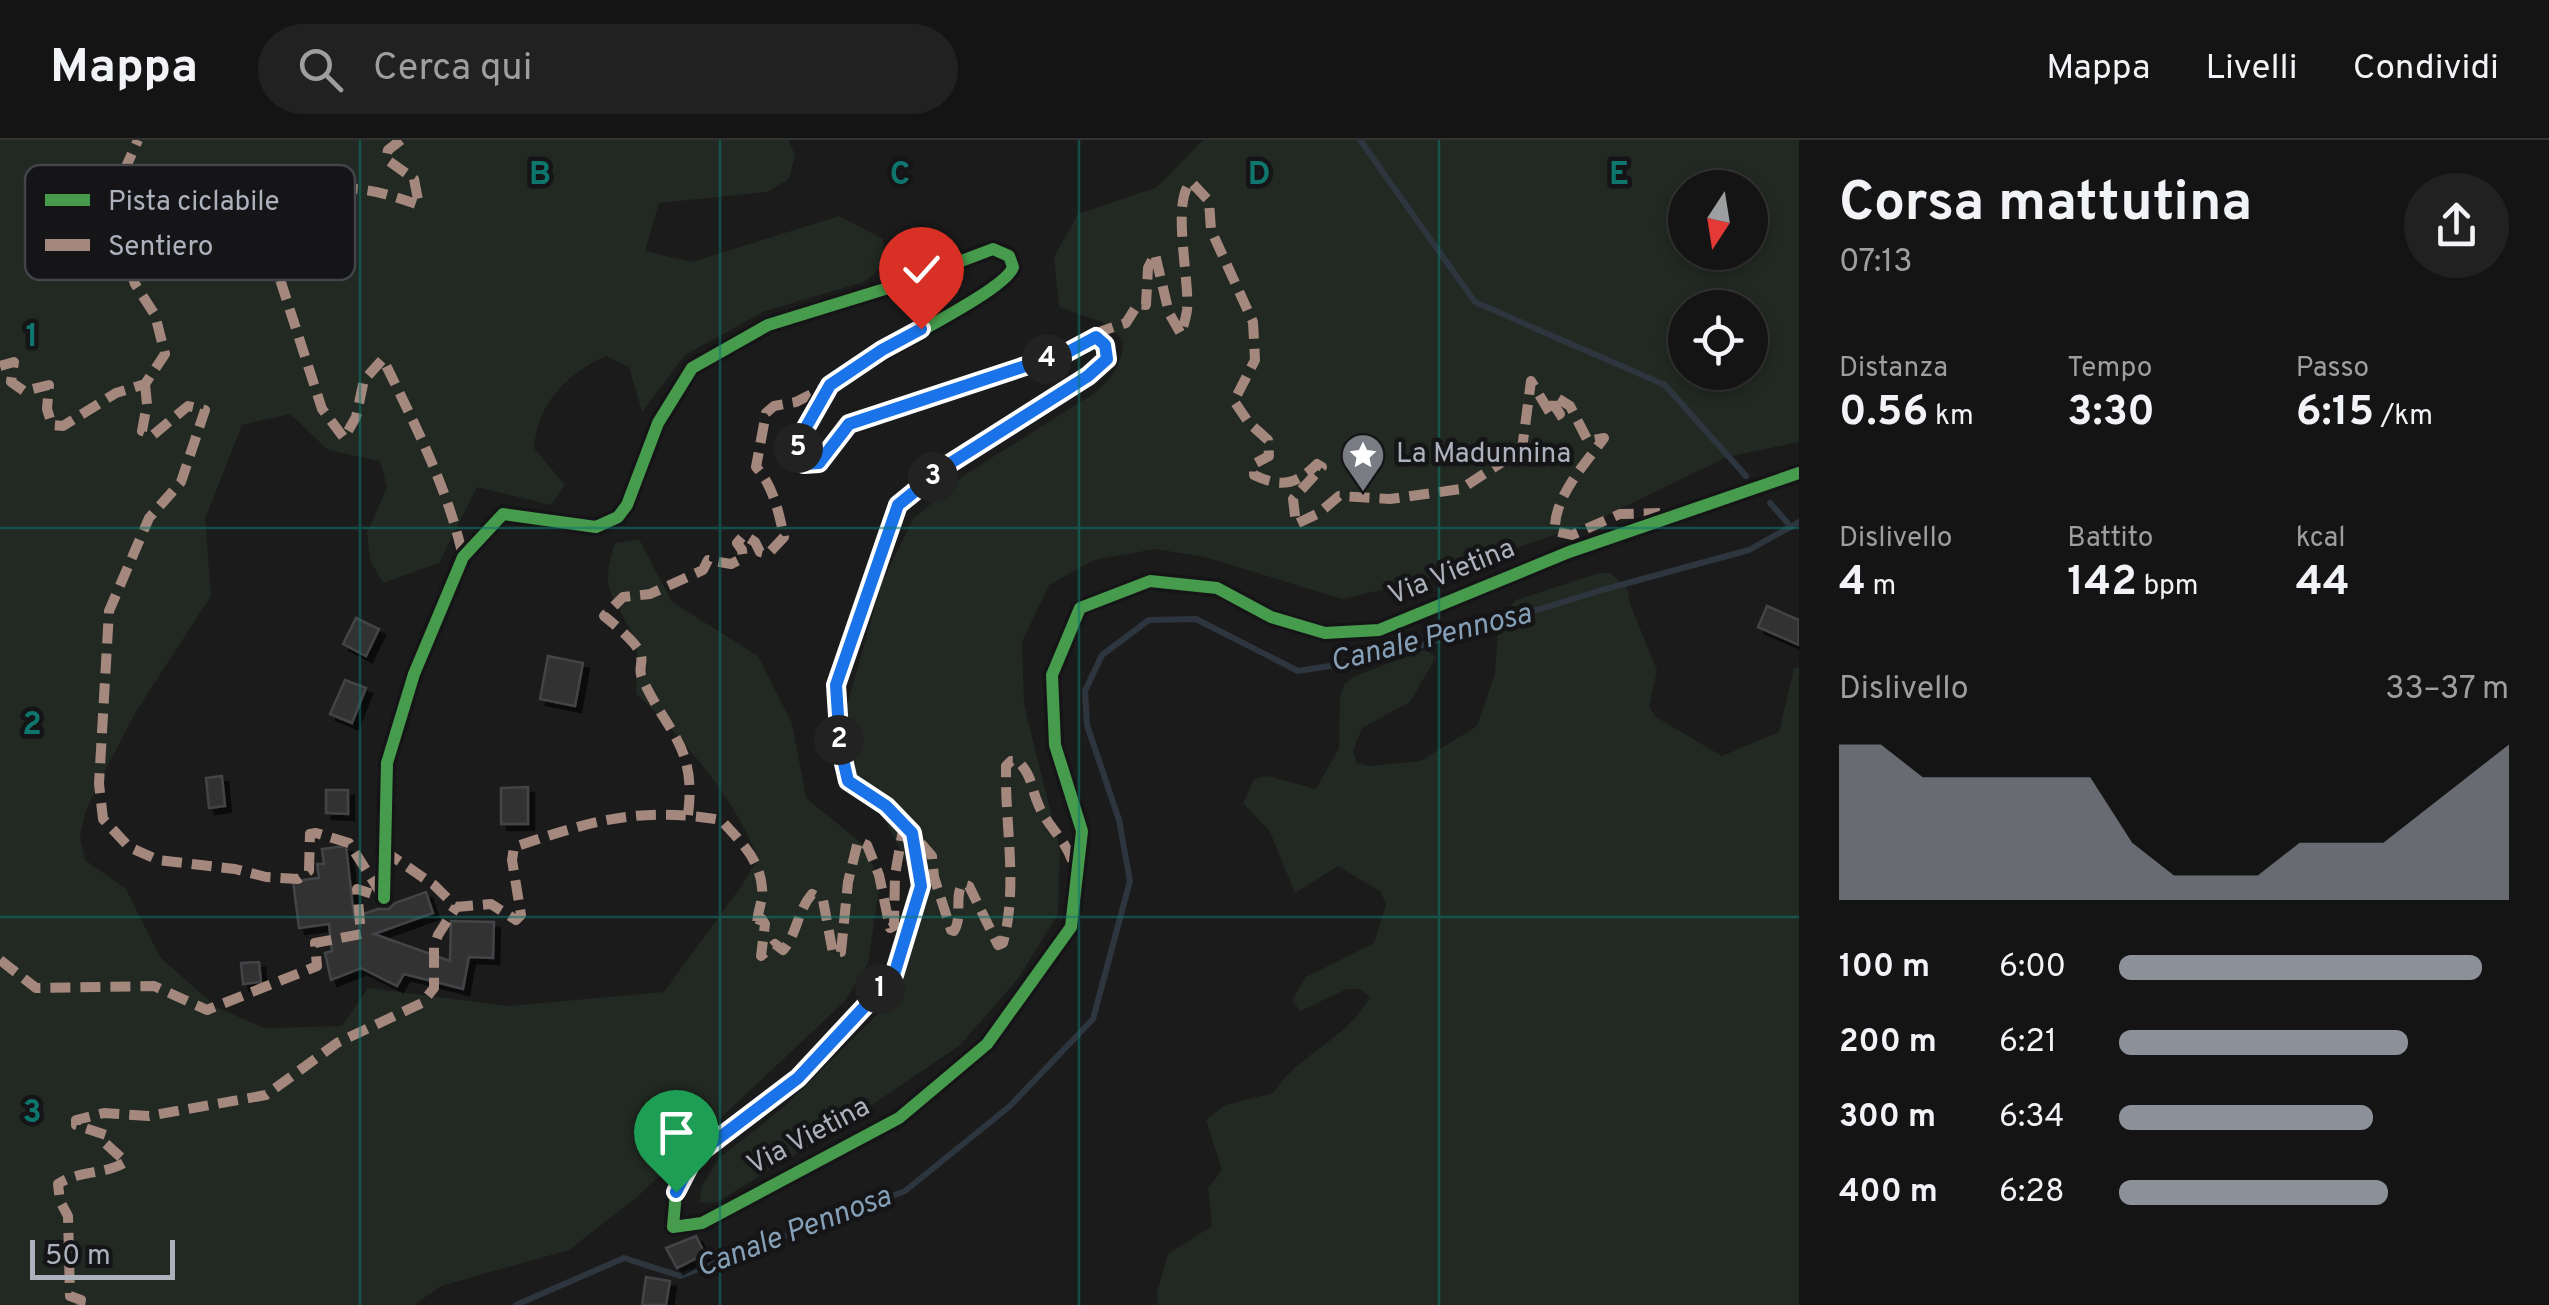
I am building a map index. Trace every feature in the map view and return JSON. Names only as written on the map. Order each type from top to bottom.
[{"type":"street","name":"Via Vietina","points":[[384,898],[387,763],[414,674],[462,557],[502,514],[596,526],[609,523],[626,505],[658,423],[692,368],[768,324],[900,284],[993,249],[1004,252],[1012,261],[1012,272],[1004,281],[882,350],[830,385],[796,452],[804,464],[819,463],[849,424],[1068,352],[1096,337],[1105,345],[1107,359],[1088,376],[946,466],[898,505],[836,685],[840,746],[848,781],[886,806],[912,833],[921,886],[894,975],[798,1078],[694,1157],[676,1192],[673,1227],[702,1223],[898,1118],[987,1044],[1071,927],[1082,831],[1055,746],[1052,675],[1080,608],[1150,581],[1217,588],[1272,617],[1325,633],[1379,630],[1568,552],[1799,473]]},
{"type":"shaded area","points":[[0,140],[788,140],[795,155],[789,179],[767,192],[659,203],[645,251],[692,262],[839,216],[883,239],[885,265],[864,282],[765,311],[685,355],[642,412],[629,367],[606,356],[578,372],[556,392],[537,432],[534,448],[565,485],[551,505],[477,487],[439,563],[383,583],[370,560],[367,533],[387,487],[380,461],[328,450],[290,414],[242,425],[205,519],[211,596],[137,710],[97,786],[80,837],[85,860],[126,889],[160,957],[216,1007],[264,1028],[342,1026],[368,988],[509,1006],[664,992],[758,859],[721,791],[689,749],[636,693],[636,644],[611,594],[608,573],[615,543],[639,539],[672,602],[758,656],[792,723],[806,798],[865,846],[880,883],[868,963],[845,1001],[636,1198],[569,1250],[441,1286],[414,1305],[0,1305]]},
{"type":"shaded area","points":[[1203,140],[1799,140],[1799,442],[1727,457],[1595,521],[1417,582],[1342,599],[1205,557],[1155,549],[1094,560],[1049,585],[1022,642],[1024,704],[1060,850],[1058,914],[1018,979],[959,1046],[829,1134],[717,1202],[699,1203],[702,1186],[718,1159],[785,1106],[886,1006],[911,953],[914,877],[886,822],[851,770],[843,719],[882,582],[913,519],[963,476],[1093,394],[1115,371],[1123,341],[1105,323],[1059,307],[1054,257],[1078,214],[1157,187]]},
{"type":"shaded area","points":[[1599,573],[1611,573],[1628,590],[1657,670],[1649,707],[1656,717],[1722,756],[1779,732],[1794,668],[1799,667],[1799,1305],[1158,1305],[1157,1293],[1168,1254],[1212,1226],[1208,1188],[1222,1170],[1206,1120],[1225,1105],[1273,1093],[1296,1066],[1347,1026],[1370,997],[1360,989],[1347,989],[1300,1011],[1292,1000],[1306,977],[1374,943],[1386,905],[1381,892],[1338,866],[1295,893],[1270,832],[1243,803],[1254,779],[1267,776],[1316,789],[1339,748],[1344,684],[1355,676],[1426,649],[1436,657],[1410,702],[1362,728],[1353,751],[1357,763],[1369,766],[1421,761],[1477,726],[1495,674],[1499,620],[1516,600]]},
{"type":"building","points":[[1767,606],[1799,620],[1799,645],[1758,627]]},
{"type":"building","points":[[356,618],[379,629],[366,656],[343,644]]},
{"type":"building","points":[[548,656],[583,663],[575,706],[540,699]]},
{"type":"building","points":[[345,680],[366,688],[352,723],[330,714]]},
{"type":"building","points":[[222,776],[225,806],[209,808],[206,778]]},
{"type":"building","points":[[528,787],[528,824],[501,824],[501,788]]},
{"type":"building","points":[[326,790],[348,790],[348,814],[326,813]]},
{"type":"building","points":[[346,846],[354,917],[389,909],[426,892],[433,913],[374,934],[450,961],[451,921],[494,922],[493,958],[469,957],[463,989],[404,974],[397,986],[361,968],[331,980],[325,953],[332,951],[329,924],[299,928],[293,881],[319,878],[317,864],[324,864],[322,849]]},
{"type":"building","points":[[259,962],[261,982],[243,984],[241,963]]},
{"type":"building","points":[[696,1236],[705,1254],[677,1268],[666,1248]]},
{"type":"building","points":[[646,1277],[670,1281],[666,1305],[642,1305]]},
{"type":"waterway","points":[[1360,140],[1475,302],[1665,385],[1746,476]]},
{"type":"waterway","points":[[1770,503],[1791,527]]},
{"type":"waterway","name":"Canale Pennosa","points":[[516,1305],[624,1258],[680,1276],[905,1191],[1010,1106],[1093,1019],[1130,881],[1119,820],[1087,725],[1085,691],[1102,655],[1149,620],[1196,619],[1298,671],[1381,658],[1602,590],[1749,550],[1799,522]]},
{"type":"marked path","points":[[127,165],[138,140]]},
{"type":"marked path","points":[[355,189],[419,205],[414,179],[386,159],[388,150],[401,140]]},
{"type":"marked path","points":[[1096,337],[1126,323],[1138,304],[1146,305],[1148,268],[1155,254],[1169,313],[1181,334],[1187,313],[1182,206],[1191,182],[1209,201],[1211,230],[1253,322],[1255,360],[1234,401],[1249,423],[1268,440],[1269,456],[1254,464],[1254,475],[1280,483],[1295,480],[1317,464],[1322,467],[1293,499],[1296,524],[1319,513],[1339,496],[1390,499],[1461,489],[1522,449],[1531,381],[1553,418],[1560,414],[1554,396],[1570,406],[1588,441],[1604,438],[1565,494],[1555,531],[1572,535],[1620,514],[1660,513]]},
{"type":"marked path","points":[[0,366],[14,362],[11,382],[24,391],[49,385],[47,409],[52,425],[63,426],[116,393],[145,384],[165,354],[155,315],[134,280]]},
{"type":"marked path","points":[[280,280],[322,409],[344,438],[356,417],[364,380],[383,359],[439,481],[463,557]]},
{"type":"marked path","points":[[145,384],[147,404],[142,431],[153,435],[188,406],[205,410],[181,482],[149,518],[109,611],[99,784],[103,819],[129,847],[158,860],[235,869],[266,877],[298,879],[309,871],[310,834],[316,833],[349,843],[382,895]]},
{"type":"marked path","points":[[688,815],[688,772],[678,741],[642,678],[639,651],[604,616],[623,597],[650,594],[703,570],[708,560],[731,564],[743,558],[737,543],[744,535],[755,542],[760,552],[768,554],[784,537],[771,491],[756,467],[766,413],[774,406],[796,402],[821,389]]},
{"type":"marked path","points":[[383,850],[434,885],[456,907],[491,904],[516,920],[521,915],[512,860],[514,847],[616,818],[665,815],[721,820],[748,851],[760,878],[758,928],[762,919],[765,924],[761,956],[775,944],[783,950],[812,894],[823,900],[833,953],[841,952],[848,882],[858,841],[867,845],[879,875],[890,928],[894,926],[895,875],[902,835],[912,833],[932,856],[934,877],[951,930],[957,925],[962,884],[969,886],[998,945],[1003,943],[1010,904],[1006,766],[1018,761],[1042,813],[1073,863]]},
{"type":"marked path","points":[[0,960],[36,988],[154,986],[207,1010],[317,966],[315,943],[361,934],[357,889],[384,898]]},
{"type":"marked path","points":[[80,1305],[81,1300],[70,1296],[68,1216],[60,1201],[58,1184],[126,1162],[105,1143],[106,1135],[76,1125],[76,1120],[104,1113],[149,1116],[266,1095],[337,1043],[422,1003],[434,988],[434,947],[438,935],[456,907]]},
{"type":"cycle path","points":[[384,898],[387,763],[414,674],[463,557],[503,514],[596,527],[618,517],[627,505],[658,423],[692,368],[768,325],[901,284],[993,249],[1009,256],[1013,267],[1004,278],[827,389],[811,415],[797,452],[804,464],[819,463],[849,424],[1068,353],[1096,337],[1105,345],[1107,359],[1088,376],[946,466],[898,505],[836,685],[839,746],[848,781],[886,806],[912,833],[921,886],[894,975],[798,1078],[694,1157],[676,1192],[673,1227],[702,1223],[899,1118],[987,1044],[1071,927],[1082,831],[1055,745],[1052,675],[1080,608],[1150,581],[1217,588],[1271,617],[1325,633],[1379,630],[1569,552],[1799,473]]},
{"type":"place","name":"La Madunnina","points":[[1363,493]]},
{"type":"route","points":[[676,1192],[694,1157],[798,1078],[894,975],[921,886],[912,833],[886,806],[848,781],[840,746],[836,685],[898,505],[946,466],[1088,376],[1107,359],[1105,345],[1096,337],[1068,352],[849,424],[819,463],[804,464],[796,452],[830,385],[921,329]]}]
